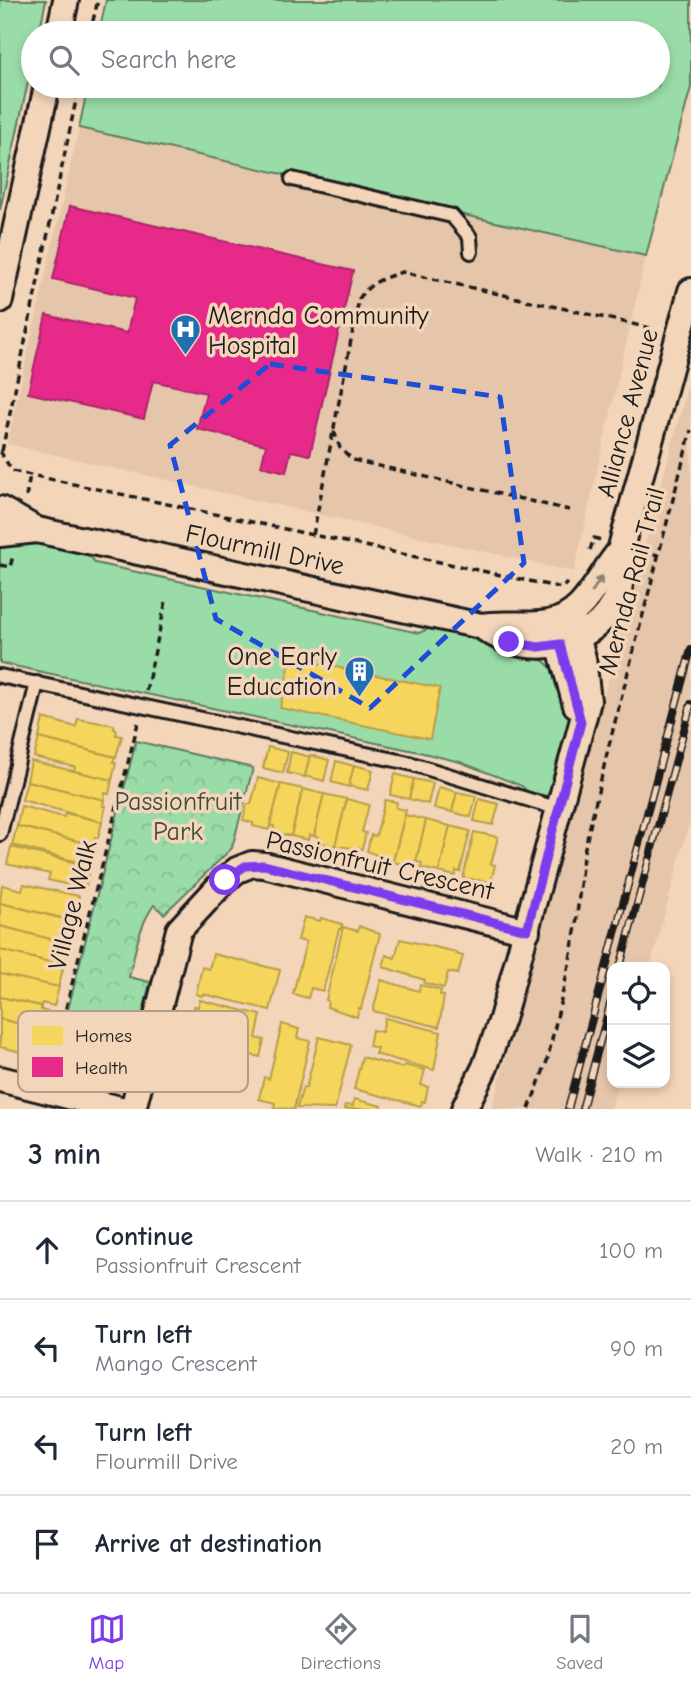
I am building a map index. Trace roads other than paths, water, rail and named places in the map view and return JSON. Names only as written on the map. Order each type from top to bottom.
[{"type":"street","points":[[62,21],[66,0]]},
{"type":"street","points":[[0,300],[44,98]]},
{"type":"street","name":"Alliance Avenue","points":[[565,630],[598,623],[613,601],[621,578],[621,548],[691,291]]},
{"type":"street","name":"Flourmill Drive","points":[[0,509],[37,530],[481,626],[565,630]]},
{"type":"street","name":"Flourmill Drive","points":[[0,534],[37,530]]},
{"type":"street","points":[[464,1109],[494,1042],[527,930],[589,693],[583,659],[565,630]]},
{"type":"street","name":"Passionfruit Crescent","points":[[158,1011],[179,930],[225,880],[245,866],[264,865],[527,930]]},
{"type":"street","points":[[0,1079],[18,1084]]},
{"type":"street","points":[[52,1092],[120,1109]]},
{"type":"street","name":"Passionfruit Crescent","points":[[133,1109],[137,1092]]},
{"type":"lane","points":[[292,179],[452,216],[470,237],[471,252]]},
{"type":"lane","points":[[0,676],[409,762],[559,809]]},
{"type":"lane","points":[[0,834],[37,683]]},
{"type":"railway","points":[[568,1109],[691,649]]},
{"type":"railway","points":[[621,962],[691,704]]},
{"type":"railway","points":[[582,1109],[607,1016]]},
{"type":"place","name":"Mernda Community Hospital","points":[[185,357]]},
{"type":"place","name":"One Early Education","points":[[360,698]]},
{"type":"park label","name":"Passionfruit Park","points":[[178,816]]}]
